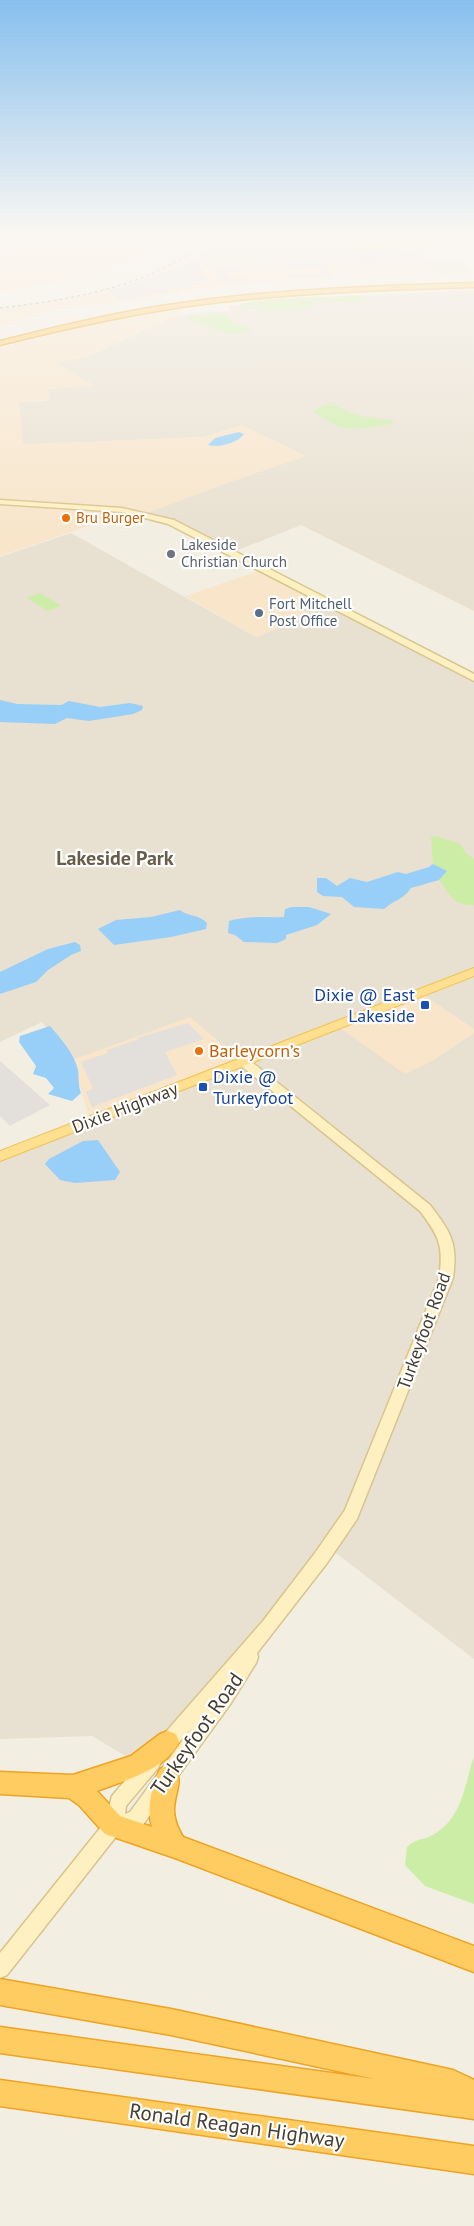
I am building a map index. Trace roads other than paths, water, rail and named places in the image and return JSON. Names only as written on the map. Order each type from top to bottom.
[{"type":"highway","points":[[0,346],[40,336]]},
{"type":"highway","points":[[0,346],[43,336]]},
{"type":"highway","points":[[0,1783],[73,1787],[139,1764],[168,1742]]},
{"type":"highway","points":[[168,1777],[160,1802],[160,1816],[164,1831],[175,1846]]},
{"type":"highway","points":[[73,1787],[87,1797],[113,1826],[175,1846],[474,1959]]},
{"type":"highway","points":[[0,1992],[161,2019],[454,2083],[474,2094]]},
{"type":"highway","points":[[0,2040],[474,2106]]},
{"type":"highway","name":"Ronald Reagan Highway","points":[[0,2093],[474,2160]]},
{"type":"main road","points":[[0,502],[122,510],[171,522],[474,678]]},
{"type":"main road","name":"Dixie Highway","points":[[0,1156],[474,972]]},
{"type":"main road","name":"Turkeyfoot Road","points":[[0,1968],[113,1826],[118,1802],[269,1626],[321,1558],[351,1514],[436,1308],[446,1278],[449,1257],[448,1248],[441,1229],[425,1208],[244,1062]]},
{"type":"main road","name":"Turkeyfoot Road","points":[[113,1826],[136,1820],[225,1697],[269,1626]]},
{"type":"water","points":[[239,432],[244,434],[233,442],[217,446],[208,445],[215,438]]},
{"type":"water","points":[[0,700],[17,704],[61,705],[69,701],[100,707],[130,703],[143,706],[142,710],[133,714],[89,721],[67,718],[55,724],[0,722]]},
{"type":"water","points":[[433,864],[447,871],[439,880],[411,888],[405,895],[384,909],[354,907],[342,897],[323,896],[317,892],[317,878],[326,878],[337,886],[350,878],[367,882],[398,872],[406,874]]},
{"type":"water","points":[[309,907],[331,914],[317,925],[286,935],[286,939],[277,943],[244,942],[235,935],[228,933],[229,921],[250,917],[284,917],[285,909]]},
{"type":"water","points":[[180,910],[204,920],[207,923],[206,929],[171,937],[114,945],[98,929],[116,920],[151,917]]},
{"type":"water","points":[[75,942],[80,945],[81,951],[71,955],[48,970],[36,982],[0,994],[0,972],[48,949]]},
{"type":"water","points":[[50,1026],[70,1052],[78,1070],[81,1093],[72,1101],[48,1094],[54,1088],[46,1078],[33,1074],[36,1066],[19,1042],[20,1036]]},
{"type":"water","points":[[98,1140],[120,1172],[115,1180],[75,1183],[60,1180],[45,1164],[49,1159],[83,1141]]},
{"type":"place","name":"Bru Burger","points":[[66,518]]},
{"type":"place","name":"Lakeside Christian Church","points":[[171,554]]},
{"type":"place","name":"Fort Mitchell Post Office","points":[[259,613]]},
{"type":"place","name":"Dixie @ East Lakeside","points":[[425,1005]]},
{"type":"place","name":"Barleycorn’s","points":[[199,1051]]},
{"type":"place","name":"Dixie @ Turkeyfoot","points":[[203,1087]]},
{"type":"district","name":"Lakeside Park","points":[[115,858]]}]
